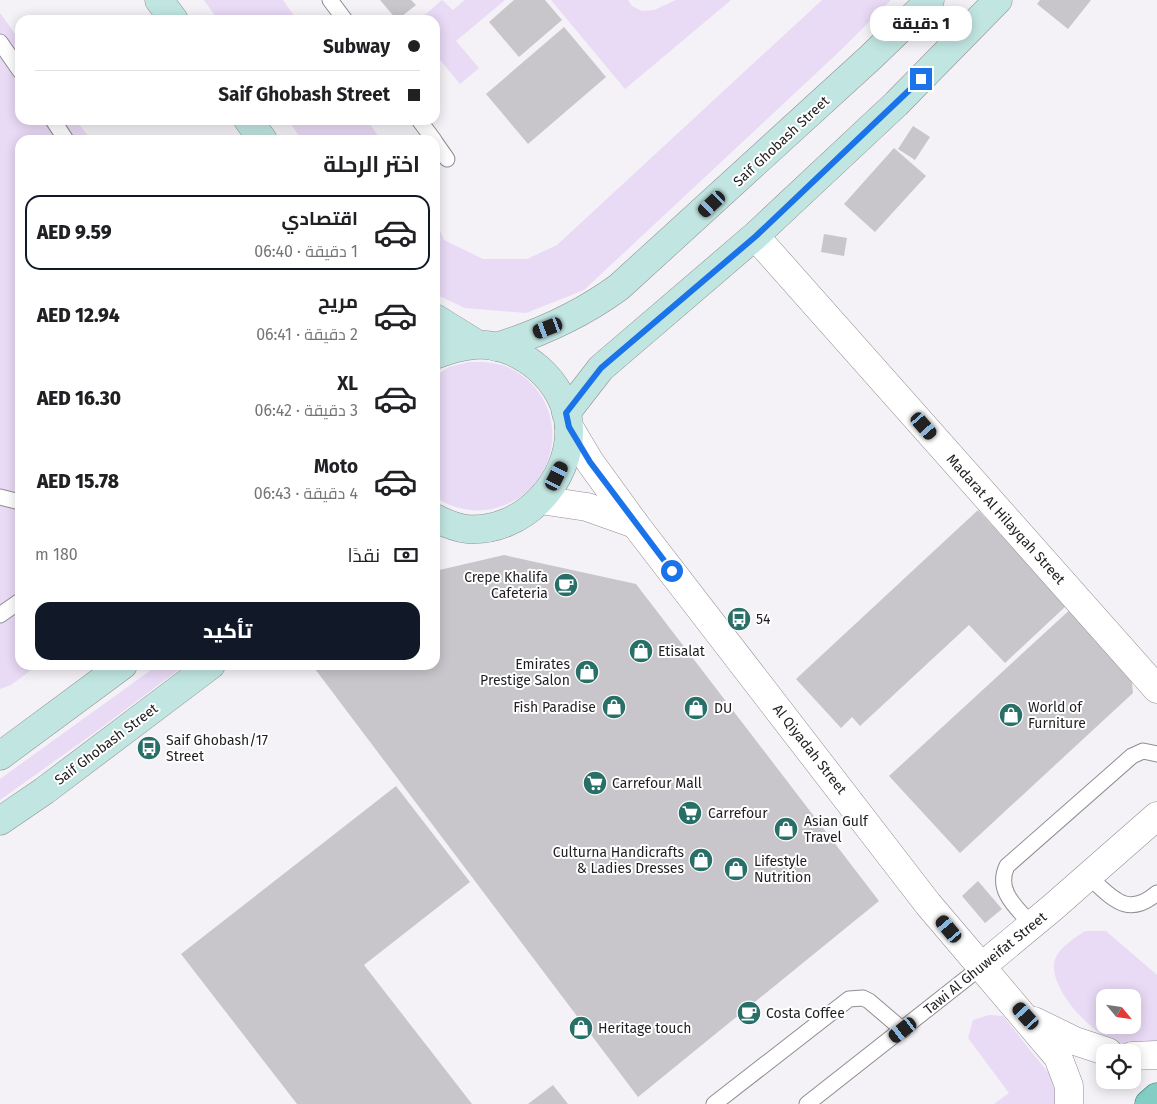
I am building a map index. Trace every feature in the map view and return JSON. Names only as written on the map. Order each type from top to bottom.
[{"type":"main road","points":[[1149,1104],[1157,1097]]},
{"type":"street","points":[[159,0],[170,15]]},
{"type":"street","name":"Saif Ghobash Street","points":[[440,353],[454,348],[487,346],[523,338],[573,317],[619,287],[856,71],[930,0]]},
{"type":"street","points":[[568,420],[601,368],[756,236],[896,104],[998,0]]},
{"type":"street","name":"Madarat Al Hilayqah Street","points":[[756,236],[1157,689]]},
{"type":"street","points":[[440,321],[487,346],[528,360],[541,370],[552,383],[568,420],[567,447],[562,466],[553,485],[540,500],[525,513],[506,522],[440,535]]},
{"type":"street","name":"Al Qiyadah Street","points":[[568,420],[590,462],[635,524],[928,904],[981,967],[1026,1016],[1058,1057],[1065,1070],[1069,1086],[1069,1104]]},
{"type":"street","points":[[540,500],[587,507],[635,524]]},
{"type":"street","points":[[440,520],[467,529]]},
{"type":"street","points":[[0,756],[116,670]]},
{"type":"street","name":"Saif Ghobash Street","points":[[0,820],[44,791],[204,670]]},
{"type":"street","name":"Tawi Al Ghuweifat Street","points":[[981,967],[1089,877],[1157,816]]},
{"type":"street","name":"Al Qiyadah Street","points":[[1026,1016],[1075,1041],[1096,1048]]},
{"type":"street","points":[[1141,1056],[1157,1055]]},
{"type":"lane","points":[[330,0],[341,15]]},
{"type":"lane","points":[[0,42],[15,64]]},
{"type":"lane","points":[[440,149],[447,159]]},
{"type":"lane","points":[[0,497],[15,501]]},
{"type":"lane","points":[[0,615],[15,604]]},
{"type":"lane","points":[[1032,925],[1006,893],[1003,878],[1007,866],[1132,756],[1143,751],[1157,754]]},
{"type":"lane","points":[[1089,877],[1116,901],[1123,904],[1138,904],[1157,893]]},
{"type":"lane","name":"Tawi Al Ghuweifat Street","points":[[807,1104],[981,967]]},
{"type":"lane","points":[[714,1104],[848,999],[863,998],[869,1001],[903,1030]]},
{"type":"shaded area","points":[[204,0],[283,0],[294,15],[214,15]]},
{"type":"shaded area","points":[[442,0],[453,10],[465,0],[505,0],[456,41],[479,68],[460,84],[440,60],[440,15],[425,15]]},
{"type":"shaded area","points":[[551,0],[628,0],[632,6],[642,11],[654,10],[676,0],[731,0],[625,89]]},
{"type":"shaded area","points":[[822,0],[891,0],[841,50],[584,290],[526,313],[465,308],[440,296],[440,230],[444,240],[483,259],[527,259],[557,245]]},
{"type":"shaded area","points":[[0,13],[15,34],[15,125],[80,125],[87,135],[15,135],[15,670],[31,670],[11,685],[0,689]]},
{"type":"shaded area","points":[[292,125],[370,125],[378,135],[298,135]]},
{"type":"shaded area","points":[[469,362],[505,366],[532,384],[545,404],[552,426],[551,448],[544,470],[530,489],[510,502],[485,510],[472,510],[459,508],[440,500],[440,373],[449,367]]},
{"type":"shaded area","points":[[151,670],[178,670],[0,800],[0,779]]},
{"type":"shaded area","points":[[1085,931],[1106,931],[1157,975],[1157,1042],[1141,1045],[1122,1044],[1102,1034],[1141,1034],[1141,989],[1096,989],[1096,1030],[1078,1014],[1060,988],[1055,975],[1055,959],[1071,941]]},
{"type":"shaded area","points":[[989,1015],[1003,1016],[1050,1075],[1059,1104],[994,1104],[1009,1093],[968,1038],[973,1020]]},
{"type":"building","points":[[380,0],[411,0],[416,5],[403,15],[393,15]]},
{"type":"building","points":[[514,0],[545,0],[562,20],[519,57],[489,22]]},
{"type":"building","points":[[1040,0],[1091,0],[1068,29],[1037,4]]},
{"type":"building","points":[[564,27],[606,77],[528,144],[486,94]]},
{"type":"building","points":[[913,126],[930,137],[915,160],[898,149]]},
{"type":"building","points":[[894,148],[926,176],[875,232],[844,204]]},
{"type":"building","points":[[824,234],[847,238],[844,256],[821,252]]},
{"type":"building","points":[[978,510],[1066,606],[1005,663],[969,625],[860,726],[852,717],[841,728],[796,679]]},
{"type":"building","name":"Carrefour Mall","points":[[504,555],[636,584],[879,901],[638,1097],[316,670],[440,670],[440,570]]},
{"type":"building","points":[[1075,605],[1130,665],[1133,693],[960,853],[889,776]]},
{"type":"building","points":[[396,786],[470,882],[364,965],[472,1104],[297,1104],[181,954]]},
{"type":"building","points":[[978,881],[1002,909],[985,923],[962,896]]},
{"type":"building","points":[[553,1085],[568,1104],[528,1104]]},
{"type":"place","name":"Crepe Khalifa Cafeteria","points":[[566,585]]},
{"type":"place","name":"54","points":[[739,619]]},
{"type":"place","name":"Etisalat","points":[[641,651]]},
{"type":"place","name":"Emirates Prestige Salon","points":[[587,672]]},
{"type":"place","name":"Fish Paradise","points":[[614,707]]},
{"type":"place","name":"DU","points":[[696,708]]},
{"type":"place","name":"World of Furniture","points":[[1011,715]]},
{"type":"place","name":"Saif Ghobash/17 Street","points":[[149,748]]},
{"type":"place","name":"Carrefour Mall","points":[[595,783]]},
{"type":"place","name":"Carrefour","points":[[690,813]]},
{"type":"place","name":"Asian Gulf Travel","points":[[786,829]]},
{"type":"place","name":"Culturna Handicrafts & Ladies Dresses","points":[[701,860]]},
{"type":"place","name":"Lifestyle Nutrition","points":[[736,869]]},
{"type":"place","name":"Costa Coffee","points":[[749,1013]]},
{"type":"place","name":"Heritage touch","points":[[581,1028]]},
{"type":"route","points":[[672,571],[590,462],[569,427],[566,413],[588,382],[601,368],[756,236],[921,79]]}]
